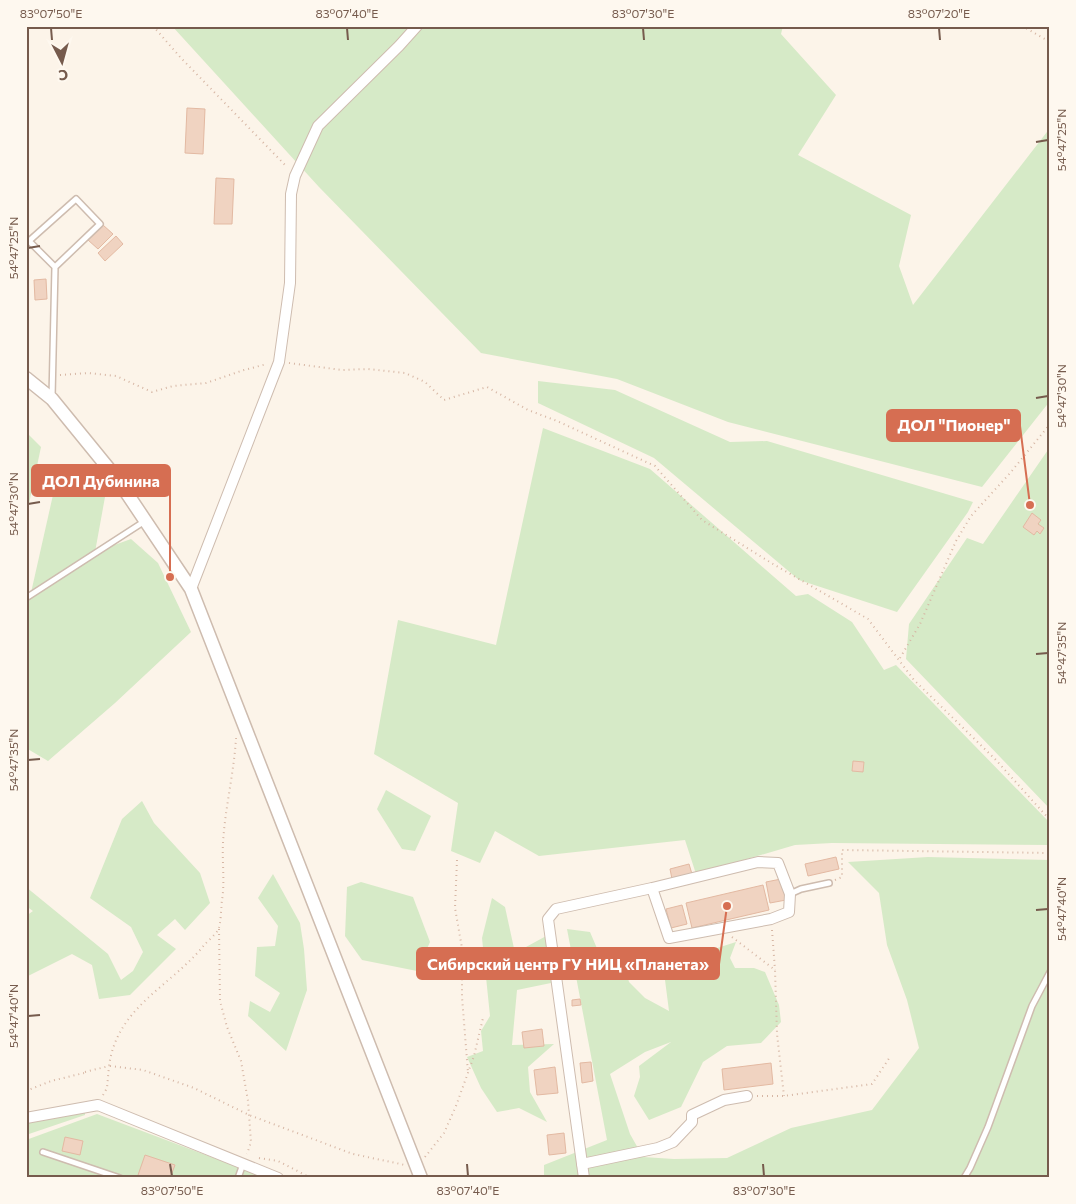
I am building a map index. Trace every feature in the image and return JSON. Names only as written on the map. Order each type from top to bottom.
[{"type":"street","points":[[191,589],[279,362],[290,283],[292,194],[295,176],[318,126],[418,26]]},
{"type":"street","points":[[26,378],[52,399],[118,480],[191,589],[419,1172]]},
{"type":"street","points":[[584,1178],[548,919],[556,909],[758,862],[778,863],[790,894],[789,912],[771,919],[669,938],[652,888]]},
{"type":"street","points":[[582,1164],[658,1148],[673,1142],[692,1122],[692,1115],[724,1100],[747,1096]]},
{"type":"street","points":[[26,1118],[98,1105],[278,1178]]},
{"type":"lane","points":[[52,399],[55,268],[100,224],[76,199],[29,241],[55,268]]},
{"type":"lane","points":[[26,598],[145,521]]},
{"type":"lane","points":[[790,894],[829,883]]},
{"type":"lane","points":[[964,1178],[988,1128],[1032,1006],[1050,972]]},
{"type":"lane","points":[[42,1152],[120,1178]]},
{"type":"lane","points":[[238,1178],[243,1163]]},
{"type":"path","points":[[152,26],[295,176]]},
{"type":"path","points":[[1022,26],[1050,42]]},
{"type":"path","points":[[52,375],[88,373],[116,376],[152,392],[173,386],[206,383],[244,370],[279,362],[342,370],[368,369],[405,373],[425,382],[444,400],[487,387],[528,410],[557,421],[655,466],[702,520],[868,619],[914,680],[995,759],[1050,820]]},
{"type":"path","points":[[899,658],[920,624],[956,541],[971,516],[1050,424]]},
{"type":"path","points":[[236,732],[233,770],[224,826],[224,894],[218,929],[220,1000],[227,1027],[241,1061],[249,1115],[251,1142],[243,1163]]},
{"type":"path","points":[[829,883],[842,877],[842,850],[1050,853]]},
{"type":"path","points":[[457,860],[455,908],[462,948],[462,997],[468,1073]]},
{"type":"path","points":[[771,919],[777,1034],[784,1096]]},
{"type":"path","points":[[98,1105],[107,1088],[111,1051],[127,1019],[155,990],[174,977],[196,956],[218,929]]},
{"type":"path","points":[[721,929],[775,970]]},
{"type":"path","points":[[84,1072],[109,1066],[142,1070],[194,1088],[249,1115],[353,1154],[419,1172],[444,1133],[474,1056],[483,1018]]},
{"type":"path","points":[[747,1096],[784,1096],[872,1084],[890,1057]]},
{"type":"path","points":[[26,1091],[51,1081],[109,1066]]},
{"type":"path","points":[[243,1163],[257,1158],[278,1161],[311,1178]]},
{"type":"green space","points":[[172,26],[783,26],[781,34],[836,95],[798,155],[911,215],[899,266],[913,305],[1050,128],[1050,401],[982,487],[728,422],[617,379],[481,353],[319,187]]},
{"type":"green space","points":[[538,381],[615,390],[730,442],[767,441],[973,502],[968,512],[897,612],[799,580],[654,458],[538,403]]},
{"type":"green space","points":[[543,428],[650,469],[796,596],[808,594],[852,622],[884,670],[896,665],[1050,823],[1050,845],[832,843],[795,845],[696,874],[685,840],[539,856],[495,831],[480,863],[451,851],[458,803],[374,754],[398,620],[496,645]]},
{"type":"green space","points":[[26,432],[41,447],[26,518]]},
{"type":"green space","points":[[1050,447],[1050,809],[906,659],[909,624],[967,538],[983,544]]},
{"type":"green space","points":[[55,486],[105,497],[95,552],[131,539],[158,563],[191,632],[115,703],[48,761],[26,748],[26,615]]},
{"type":"green space","points":[[386,790],[431,816],[415,851],[402,849],[377,809]]},
{"type":"green space","points":[[142,801],[154,823],[200,873],[210,903],[185,930],[175,919],[157,935],[176,949],[130,995],[99,999],[92,965],[72,954],[26,977],[26,916],[33,911],[26,906],[26,887],[108,954],[121,980],[133,971],[143,952],[131,927],[90,898],[122,819]]},
{"type":"green space","points":[[928,857],[1050,860],[1050,1178],[544,1178],[544,1165],[607,1140],[567,929],[590,932],[599,953],[621,951],[629,982],[645,998],[669,1011],[665,980],[692,956],[736,942],[730,958],[735,968],[754,968],[765,972],[779,1005],[781,1022],[761,1043],[727,1046],[703,1062],[681,1107],[649,1120],[634,1096],[640,1077],[639,1066],[671,1042],[645,1052],[610,1074],[630,1134],[643,1157],[674,1159],[727,1158],[791,1128],[872,1110],[919,1048],[907,1000],[887,945],[879,893],[848,862]]},
{"type":"green space","points":[[273,874],[300,923],[304,949],[307,990],[286,1051],[248,1016],[250,1001],[270,1012],[280,993],[255,976],[257,947],[275,946],[278,926],[258,898]]},
{"type":"green space","points":[[361,882],[413,897],[430,942],[417,971],[362,960],[345,936],[347,887]]},
{"type":"green space","points":[[492,898],[505,907],[515,953],[548,935],[551,983],[517,990],[512,1045],[554,1044],[528,1067],[530,1092],[547,1122],[519,1108],[497,1112],[481,1088],[467,1057],[483,1051],[481,1031],[490,1016],[482,938]]},
{"type":"green space","points":[[85,1110],[85,1115],[26,1135],[26,1123]]},
{"type":"green space","points":[[97,1114],[264,1178],[26,1178],[26,1140]]},
{"type":"building","points":[[187,108],[205,109],[203,154],[185,153]]},
{"type":"building","points":[[216,178],[234,179],[232,224],[214,224]]},
{"type":"building","points":[[103,225],[113,234],[98,249],[88,240]]},
{"type":"building","points":[[116,236],[123,244],[105,261],[98,253]]},
{"type":"building","points":[[46,279],[47,299],[35,300],[34,280]]},
{"type":"building","points":[[1032,513],[1041,520],[1038,524],[1044,528],[1040,534],[1037,531],[1034,535],[1023,527]]},
{"type":"building","points":[[853,761],[864,762],[863,772],[852,771]]},
{"type":"building","points":[[836,857],[839,869],[808,876],[805,864]]},
{"type":"building","points":[[689,864],[692,874],[672,879],[670,869]]},
{"type":"building","points":[[781,879],[786,900],[770,903],[766,882]]},
{"type":"building","points":[[763,885],[769,910],[692,928],[686,903]]},
{"type":"building","points":[[682,905],[687,924],[671,928],[666,909]]},
{"type":"building","points":[[580,999],[581,1005],[572,1006],[572,1000]]},
{"type":"building","points":[[542,1029],[544,1046],[524,1048],[522,1032]]},
{"type":"building","points":[[591,1062],[593,1081],[582,1083],[580,1063]]},
{"type":"building","points":[[771,1063],[773,1084],[724,1090],[722,1069]]},
{"type":"building","points":[[555,1067],[558,1093],[537,1095],[534,1070]]},
{"type":"building","points":[[564,1133],[566,1153],[549,1155],[547,1135]]},
{"type":"building","points":[[65,1137],[83,1141],[80,1155],[62,1151]]},
{"type":"building","points":[[145,1155],[175,1165],[170,1178],[137,1178]]},
{"type":"place","name":"ДОЛ \"Пионер\"","points":[[1030,505]]},
{"type":"place","name":"ДОЛ Дубинина","points":[[170,577]]},
{"type":"place","name":"Сибирский центр ГУ НИЦ «Планета»","points":[[727,906]]}]
